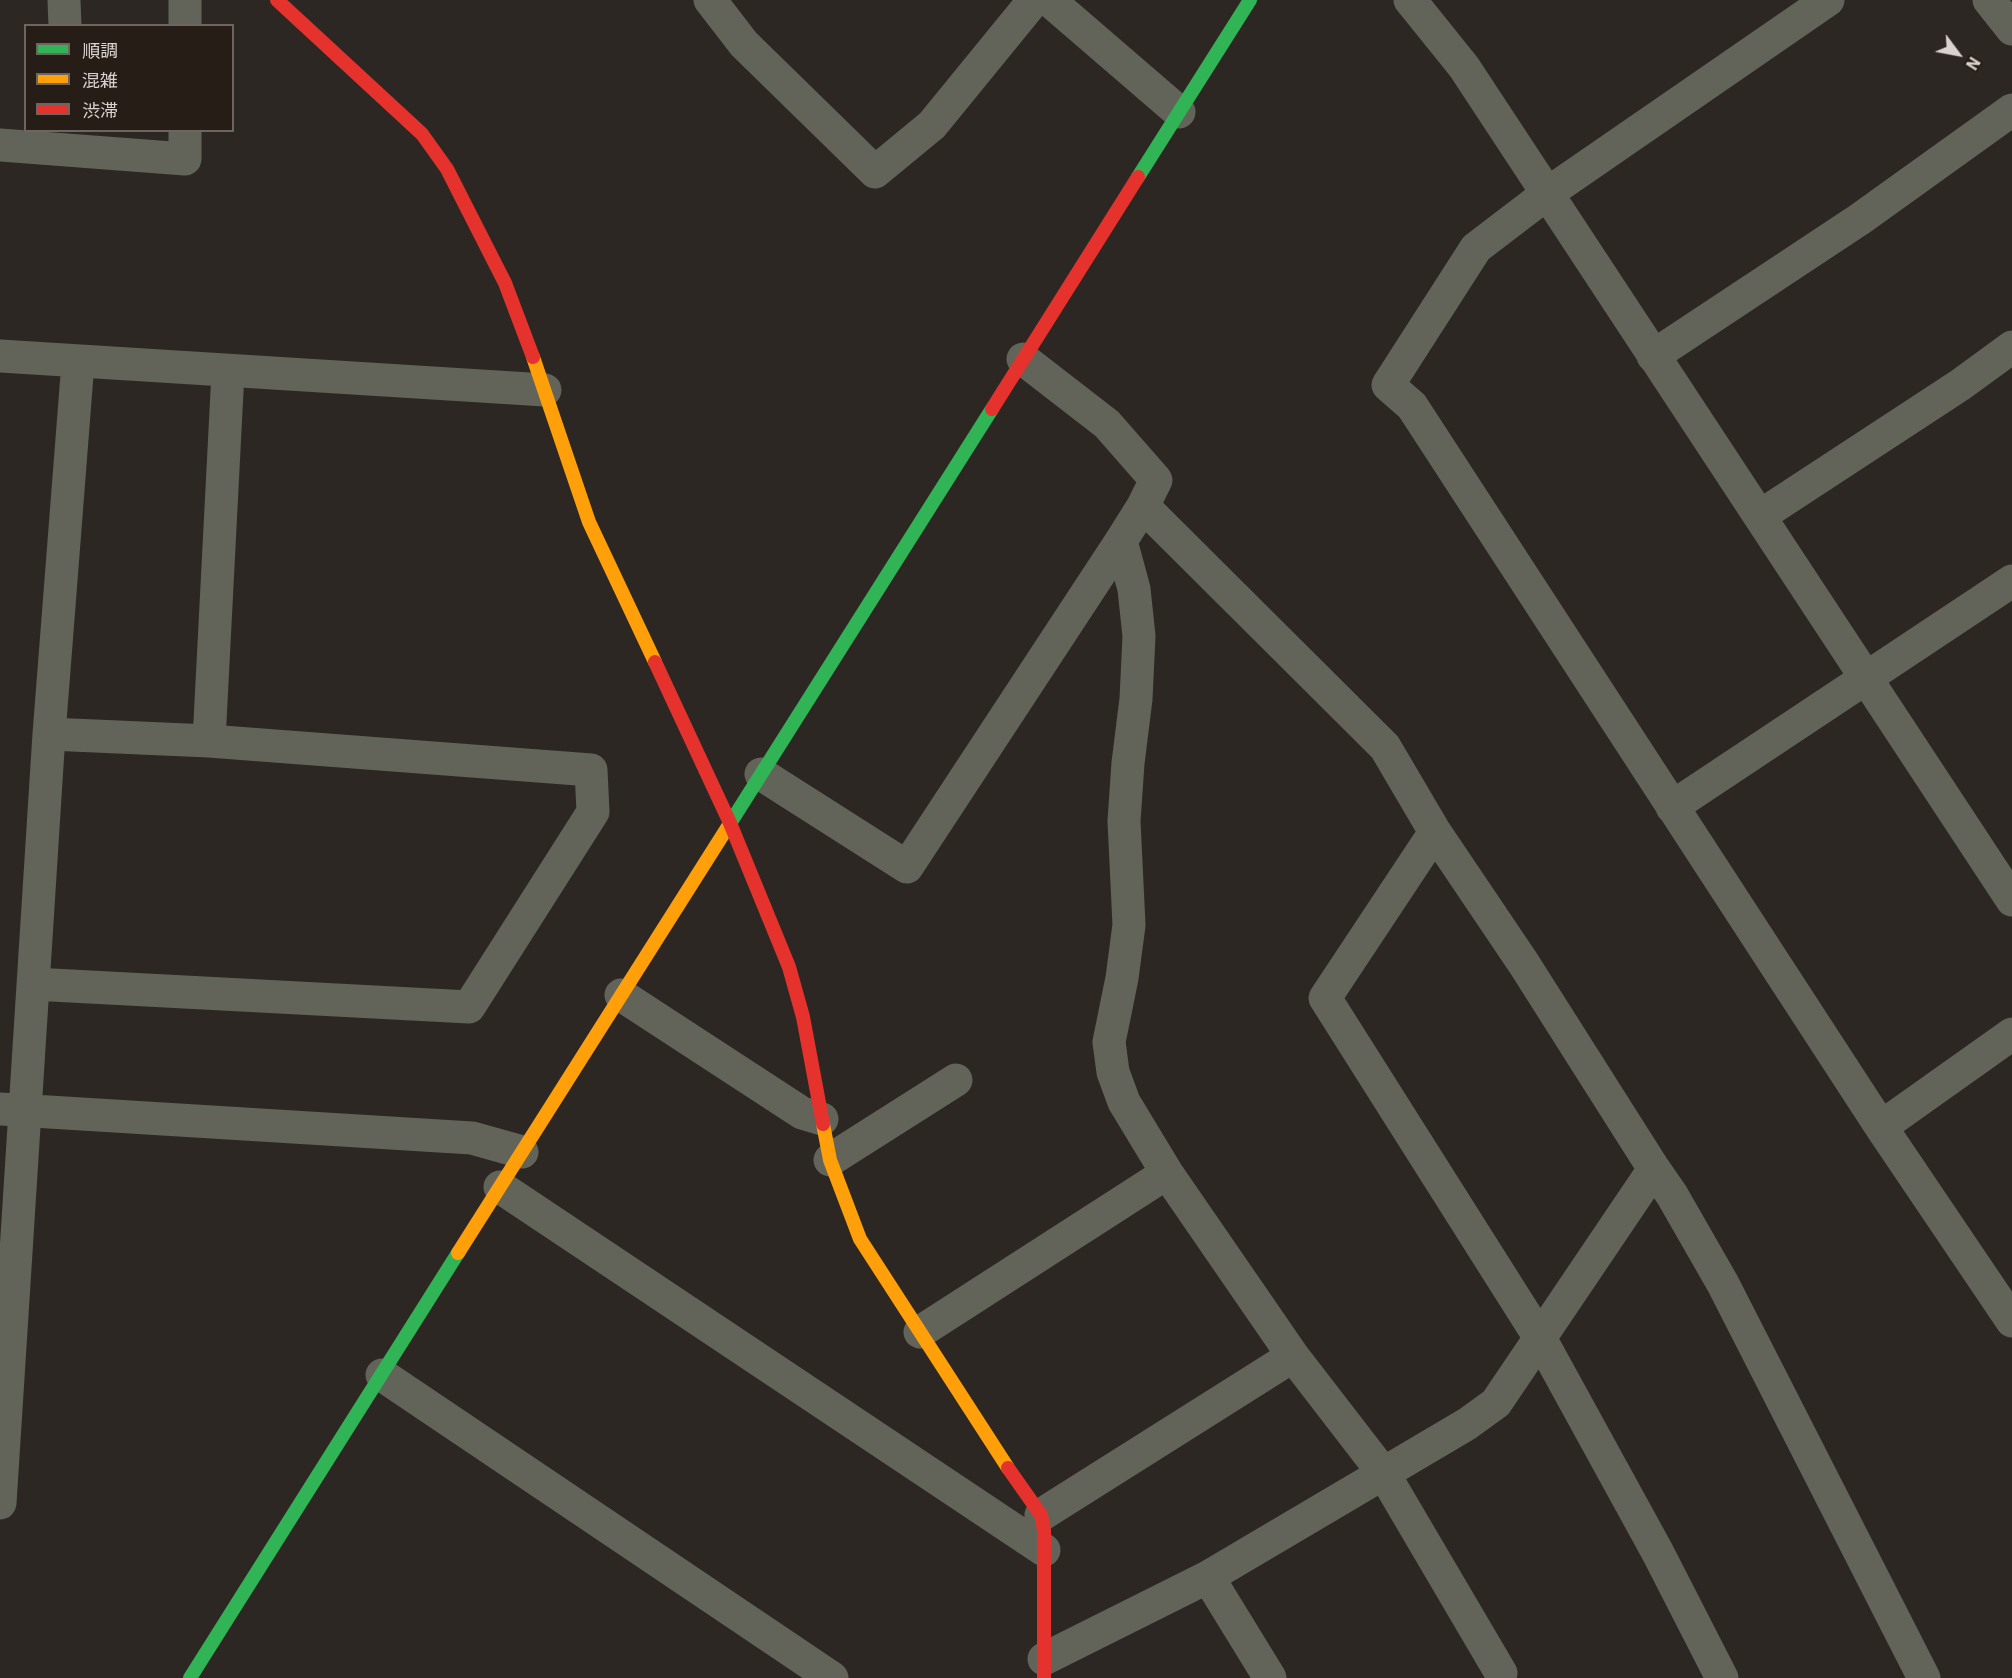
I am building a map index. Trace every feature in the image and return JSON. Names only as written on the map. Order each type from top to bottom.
[{"type":"street","points":[[64,0],[65,24]]},
{"type":"street","points":[[185,0],[185,24]]},
{"type":"street","points":[[277,0],[422,134],[447,169],[505,283],[545,390],[589,522],[730,823],[789,967],[802,1017],[830,1160],[860,1239],[1006,1465],[1041,1515],[1044,1530],[1044,1669]]},
{"type":"street","points":[[710,0],[744,44],[875,172],[932,125],[1034,0]]},
{"type":"street","points":[[1049,0],[1179,112]]},
{"type":"street","points":[[1410,0],[1464,67],[2012,900]]},
{"type":"street","points":[[1828,0],[1548,193],[1476,248],[1388,385],[1412,406],[1881,1126],[2012,1321]]},
{"type":"street","points":[[1989,0],[2012,28]]},
{"type":"street","points":[[190,1678],[1179,112],[1246,1]]},
{"type":"street","points":[[1653,356],[1860,219],[2012,110]]},
{"type":"street","points":[[0,145],[70,141],[185,159],[185,132]]},
{"type":"street","points":[[1760,516],[1960,385],[2012,347]]},
{"type":"street","points":[[0,356],[545,390]]},
{"type":"street","points":[[761,774],[907,867],[1121,541],[1156,480],[1107,424],[1023,359]]},
{"type":"street","points":[[0,1503],[12,1110],[33,984],[49,734],[78,362]]},
{"type":"street","points":[[209,741],[228,372]]},
{"type":"street","points":[[1143,506],[1385,747],[1435,832],[1524,964],[1672,1195],[1723,1284],[1924,1678]]},
{"type":"street","points":[[1121,541],[1134,589],[1139,636],[1136,699],[1124,821],[1130,925],[1109,1042],[1113,1072],[1124,1102],[1167,1173],[1293,1356],[1384,1474],[1499,1676]]},
{"type":"street","points":[[1672,807],[2012,581]]},
{"type":"street","points":[[33,984],[469,1007],[594,812],[591,770],[209,741],[49,734]]},
{"type":"street","points":[[1435,832],[1325,998],[1540,1338],[1658,1553],[1722,1678]]},
{"type":"street","points":[[621,995],[802,1113],[822,1119]]},
{"type":"street","points":[[1881,1126],[2012,1034]]},
{"type":"street","points":[[830,1160],[956,1080]]},
{"type":"street","points":[[12,1110],[472,1138],[522,1152]]},
{"type":"street","points":[[1044,1669],[1107,1629],[1208,1577],[1384,1474],[1467,1424],[1496,1403],[1654,1169]]},
{"type":"street","points":[[920,1332],[1167,1173]]},
{"type":"street","points":[[500,1187],[1044,1550]]},
{"type":"street","points":[[1041,1515],[1293,1356]]},
{"type":"street","points":[[382,1375],[832,1678]]},
{"type":"street","points":[[1208,1577],[1270,1678]]},
{"type":"traffic: fast","points":[[1138,177],[1250,0]]},
{"type":"traffic: fast","points":[[729,825],[992,409]]},
{"type":"traffic: fast","points":[[190,1678],[458,1253]]},
{"type":"traffic: slow","points":[[533,357],[589,522],[655,662]]},
{"type":"traffic: slow","points":[[458,1253],[729,825]]},
{"type":"traffic: slow","points":[[823,1124],[830,1160],[860,1239],[1008,1468]]},
{"type":"traffic: jam","points":[[277,0],[422,134],[447,169],[505,283],[533,357]]},
{"type":"traffic: jam","points":[[992,409],[1138,177]]},
{"type":"traffic: jam","points":[[655,662],[730,823],[789,967],[803,1017],[823,1124]]},
{"type":"traffic: jam","points":[[1008,1468],[1041,1515],[1044,1530],[1044,1678]]}]
